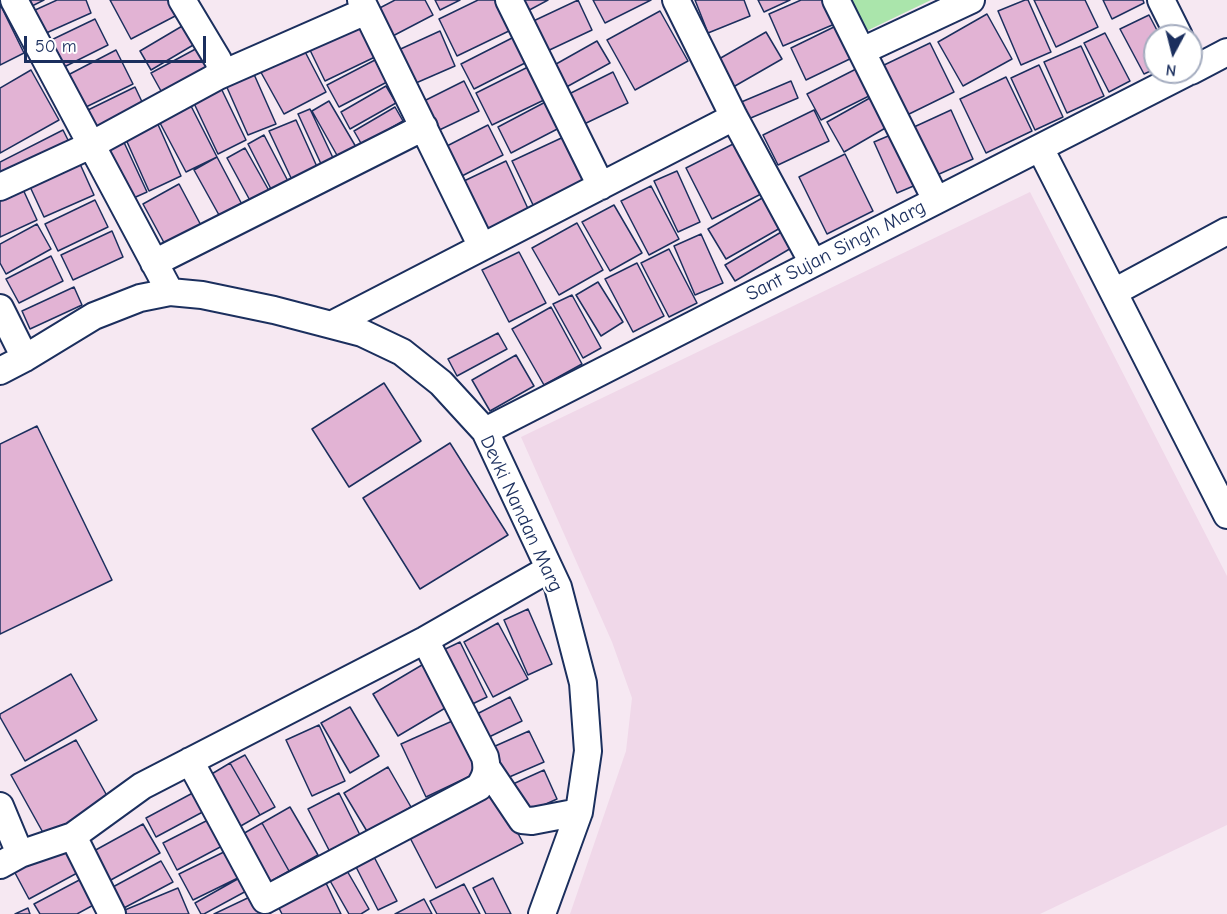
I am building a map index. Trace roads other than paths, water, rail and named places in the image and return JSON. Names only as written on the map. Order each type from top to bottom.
[{"type":"street","points":[[14,0],[170,292]]},
{"type":"street","points":[[182,0],[218,60],[220,65],[218,76]]},
{"type":"street","points":[[509,0],[601,186]]},
{"type":"street","points":[[676,0],[734,117],[813,263]]},
{"type":"street","points":[[836,0],[936,200]]},
{"type":"street","points":[[861,51],[971,0]]},
{"type":"street","points":[[1161,0],[1173,24]]},
{"type":"street","points":[[0,187],[91,145],[218,76],[364,5],[482,247]]},
{"type":"street","name":"Sant Sujan Singh Marg","points":[[1203,63],[1227,52]]},
{"type":"street","name":"Sant Sujan Singh Marg","points":[[485,430],[1160,84]]},
{"type":"street","points":[[333,324],[734,117]]},
{"type":"street","points":[[154,263],[424,127]]},
{"type":"street","points":[[1040,147],[1227,515]]},
{"type":"street","points":[[1113,292],[1227,231]]},
{"type":"street","name":"Devki Nandan Marg","points":[[0,371],[94,316],[140,298],[170,292],[202,295],[333,324],[382,341],[402,352],[441,383],[485,430],[558,587],[583,683],[588,751],[579,812],[542,914]]},
{"type":"street","points":[[0,308],[25,358]]},
{"type":"street","points":[[0,806],[10,860],[73,836],[142,786],[425,640],[549,569]]},
{"type":"street","points":[[190,761],[269,907],[479,787],[486,776],[485,757],[425,640]]},
{"type":"street","points":[[487,768],[522,820],[532,821],[579,812]]},
{"type":"street","points":[[73,836],[112,914]]}]
